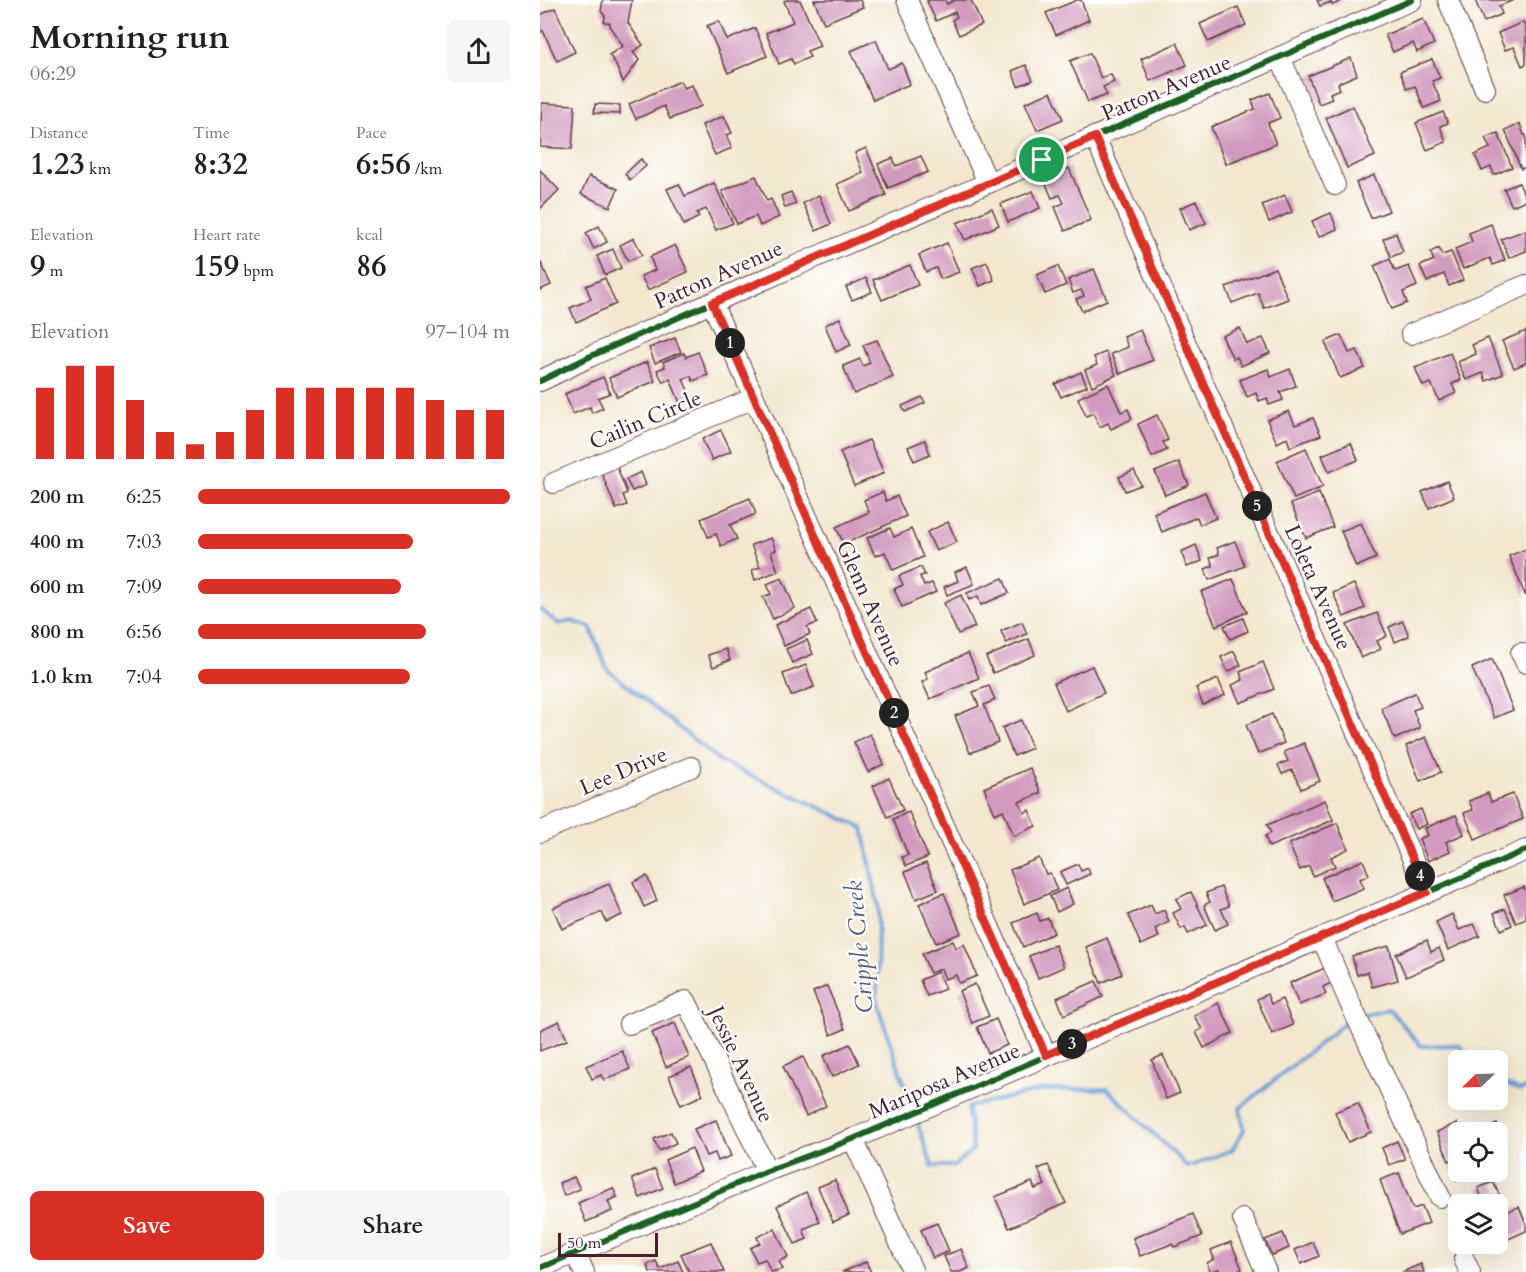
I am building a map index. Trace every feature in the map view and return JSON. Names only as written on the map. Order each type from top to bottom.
[{"type":"street","points":[[908,0],[988,183]]},
{"type":"street","name":"Patton Avenue","points":[[540,381],[712,303],[1412,0]]},
{"type":"street","points":[[1448,0],[1485,88]]},
{"type":"street","points":[[1280,57],[1335,185]]},
{"type":"street","name":"Loleta Avenue","points":[[1095,137],[1427,892]]},
{"type":"street","points":[[1411,334],[1526,285]]},
{"type":"street","name":"Glenn Avenue","points":[[712,303],[1046,1055]]},
{"type":"street","name":"Cailin Circle","points":[[554,483],[754,398]]},
{"type":"street","name":"Lee Drive","points":[[540,831],[691,766]]},
{"type":"street","name":"Mariposa Avenue","points":[[540,1268],[767,1171],[853,1139],[1526,850]]},
{"type":"street","points":[[1322,938],[1440,1197]]},
{"type":"street","name":"Jessie Avenue","points":[[628,1023],[686,1001],[767,1171]]},
{"type":"street","points":[[853,1139],[913,1272]]},
{"type":"street","points":[[1243,1218],[1266,1272]]},
{"type":"street","points":[[575,1252],[584,1272]]},
{"type":"building","points":[[603,0],[632,0],[628,23],[643,45],[633,52],[639,60],[623,82],[609,55],[623,46],[610,27],[610,23],[604,22],[605,16],[601,11]]},
{"type":"building","points":[[800,0],[820,46],[807,51],[810,57],[794,64],[791,59],[779,64],[766,33],[793,22],[784,1]]},
{"type":"building","points":[[814,0],[860,0],[863,7],[824,23]]},
{"type":"building","points":[[945,0],[947,4],[955,0],[971,0],[982,25],[959,35],[952,20],[957,17],[955,12],[936,21],[927,1]]},
{"type":"building","points":[[1081,0],[1089,20],[1056,35],[1046,13]]},
{"type":"building","points":[[1317,0],[1345,0],[1332,5],[1331,2],[1320,6]]},
{"type":"building","points":[[1475,0],[1514,0],[1499,6],[1502,14],[1484,22]]},
{"type":"building","points":[[1238,7],[1246,25],[1208,42],[1200,24]]},
{"type":"building","points":[[555,8],[575,52],[557,61],[543,31],[540,32],[540,15]]},
{"type":"building","points":[[1423,19],[1434,44],[1417,52],[1413,43],[1393,52],[1385,35]]},
{"type":"building","points":[[719,21],[727,40],[755,28],[767,56],[728,73],[707,26]]},
{"type":"building","points":[[1523,22],[1526,30],[1526,64],[1522,66],[1514,47],[1505,50],[1498,33]]},
{"type":"building","points":[[876,40],[888,69],[902,63],[910,84],[873,100],[851,51]]},
{"type":"building","points":[[1177,43],[1187,65],[1150,81],[1141,59]]},
{"type":"building","points":[[1090,53],[1101,78],[1111,74],[1114,82],[1103,87],[1107,95],[1088,102],[1070,61]]},
{"type":"building","points":[[1351,58],[1357,75],[1338,83],[1340,89],[1330,93],[1332,99],[1319,104],[1308,76]]},
{"type":"building","points":[[1432,59],[1440,78],[1432,81],[1441,101],[1424,108],[1415,86],[1407,89],[1400,72]]},
{"type":"building","points":[[1026,65],[1033,80],[1018,86],[1012,71]]},
{"type":"building","points":[[680,81],[684,88],[692,85],[701,106],[670,119],[664,106],[636,119],[629,104]]},
{"type":"building","points":[[1051,92],[1063,119],[1037,130],[1025,103]]},
{"type":"building","points":[[1270,93],[1280,118],[1268,123],[1276,144],[1226,164],[1211,127],[1255,109],[1252,100]]},
{"type":"building","points":[[542,103],[575,105],[572,149],[540,147]]},
{"type":"building","points":[[595,104],[620,105],[620,114],[594,113]]},
{"type":"building","points":[[1353,106],[1375,156],[1347,168],[1326,118]]},
{"type":"building","points":[[1443,112],[1448,123],[1440,126],[1446,142],[1427,150],[1416,123]]},
{"type":"building","points":[[724,116],[732,133],[726,135],[732,148],[715,155],[702,125]]},
{"type":"building","points":[[1520,124],[1526,135],[1526,167],[1521,169],[1505,130]]},
{"type":"building","points":[[1498,133],[1512,167],[1494,175],[1491,167],[1482,171],[1475,155],[1490,148],[1485,138]]},
{"type":"building","points":[[866,148],[886,195],[849,211],[837,184],[863,173],[855,153]]},
{"type":"building","points":[[921,156],[928,172],[888,188],[878,164],[893,158],[896,166]]},
{"type":"building","points":[[641,159],[646,166],[630,180],[625,174]]},
{"type":"building","points":[[1069,168],[1091,220],[1065,231],[1055,207],[1064,203],[1060,195],[1052,198],[1044,179]]},
{"type":"building","points":[[540,170],[559,190],[540,209]]},
{"type":"building","points":[[1374,175],[1389,211],[1371,218],[1356,183]]},
{"type":"building","points":[[589,176],[618,189],[610,207],[581,194]]},
{"type":"building","points":[[756,176],[767,201],[771,199],[779,217],[760,226],[756,216],[737,224],[722,191]]},
{"type":"building","points":[[714,183],[733,223],[716,230],[706,209],[697,213],[699,217],[684,225],[667,189],[679,184],[685,196]]},
{"type":"building","points":[[1519,183],[1526,200],[1512,206],[1504,189]]},
{"type":"building","points":[[1033,191],[1040,208],[1008,222],[1001,204]]},
{"type":"building","points":[[791,192],[796,204],[785,208],[781,196]]},
{"type":"building","points":[[819,195],[831,224],[816,231],[803,203]]},
{"type":"building","points":[[1285,195],[1292,212],[1269,222],[1262,205]]},
{"type":"building","points":[[1196,201],[1206,223],[1189,230],[1180,208]]},
{"type":"building","points":[[992,208],[999,225],[965,240],[957,223]]},
{"type":"building","points":[[1331,213],[1337,229],[1319,237],[1312,221]]},
{"type":"building","points":[[1491,224],[1505,260],[1493,265],[1490,258],[1463,269],[1455,249],[1472,242],[1469,233]]},
{"type":"building","points":[[599,226],[607,242],[594,249],[586,233]]},
{"type":"building","points":[[1526,230],[1526,251],[1509,258],[1501,239]]},
{"type":"building","points":[[1396,233],[1403,252],[1391,257],[1383,239]]},
{"type":"building","points":[[634,238],[642,255],[628,261],[620,245]]},
{"type":"building","points":[[947,243],[959,272],[941,279],[936,268],[926,272],[919,255]]},
{"type":"building","points":[[675,245],[688,272],[648,290],[641,276],[655,270],[650,257]]},
{"type":"building","points":[[1439,248],[1442,255],[1451,252],[1463,280],[1449,286],[1444,274],[1427,282],[1420,266],[1434,260],[1430,252]]},
{"type":"building","points":[[613,249],[621,268],[605,275],[597,256]]},
{"type":"building","points":[[1390,259],[1395,271],[1409,266],[1417,286],[1403,292],[1407,303],[1392,309],[1374,266]]},
{"type":"building","points":[[540,261],[551,285],[540,290]]},
{"type":"building","points":[[987,262],[994,280],[980,286],[972,268]]},
{"type":"building","points":[[910,265],[918,285],[882,300],[873,280]]},
{"type":"building","points":[[1058,266],[1066,285],[1045,294],[1037,275]]},
{"type":"building","points":[[1275,268],[1288,299],[1264,308],[1258,293],[1232,303],[1226,287]]},
{"type":"building","points":[[1094,269],[1107,300],[1082,311],[1076,299],[1084,296],[1081,290],[1073,293],[1068,280]]},
{"type":"building","points":[[605,278],[616,304],[576,322],[570,308],[591,299],[586,286]]},
{"type":"building","points":[[866,278],[872,292],[852,300],[846,287]]},
{"type":"building","points":[[840,318],[851,345],[836,352],[825,325]]},
{"type":"building","points":[[1240,328],[1247,344],[1263,338],[1270,353],[1241,366],[1237,357],[1233,359],[1222,336]]},
{"type":"building","points":[[1140,330],[1153,360],[1120,374],[1111,354],[1128,347],[1124,337]]},
{"type":"building","points":[[1526,331],[1526,363],[1514,368],[1502,341]]},
{"type":"building","points":[[1341,335],[1349,353],[1357,350],[1365,368],[1340,378],[1325,342]]},
{"type":"building","points":[[675,338],[681,352],[655,363],[649,348]]},
{"type":"building","points":[[1488,338],[1503,374],[1486,381],[1483,373],[1466,380],[1458,362],[1476,354],[1472,345]]},
{"type":"building","points":[[877,340],[893,377],[854,394],[843,366],[860,359],[863,366],[870,363],[863,345]]},
{"type":"building","points":[[698,352],[708,375],[693,381],[691,376],[683,379],[692,400],[681,405],[670,379],[663,382],[657,370],[665,367],[663,362],[684,353],[686,357]]},
{"type":"building","points":[[1106,352],[1116,375],[1092,386],[1085,370],[1097,365],[1094,357]]},
{"type":"building","points":[[1450,353],[1461,380],[1452,384],[1456,393],[1439,401],[1431,383],[1423,386],[1415,368]]},
{"type":"building","points":[[647,362],[655,381],[617,397],[609,378]]},
{"type":"building","points":[[1268,369],[1271,377],[1290,369],[1296,386],[1280,392],[1283,400],[1269,405],[1267,398],[1259,401],[1256,393],[1247,397],[1240,380]]},
{"type":"building","points":[[1081,372],[1087,386],[1061,397],[1055,384]]},
{"type":"building","points":[[603,377],[610,393],[598,398],[603,408],[592,413],[590,407],[573,414],[565,394]]},
{"type":"building","points":[[1108,384],[1121,412],[1128,409],[1132,419],[1111,429],[1108,423],[1100,427],[1093,413],[1086,416],[1078,398]]},
{"type":"building","points":[[922,397],[925,403],[905,412],[902,406]]},
{"type":"building","points":[[1289,411],[1295,425],[1313,418],[1321,435],[1290,447],[1287,438],[1277,443],[1267,420]]},
{"type":"building","points":[[1157,415],[1168,440],[1163,442],[1167,450],[1152,457],[1138,424]]},
{"type":"building","points":[[721,430],[731,451],[712,460],[702,439]]},
{"type":"building","points":[[869,440],[884,473],[854,486],[840,452]]},
{"type":"building","points":[[925,440],[930,454],[914,461],[908,447]]},
{"type":"building","points":[[1351,443],[1358,460],[1329,472],[1322,455]]},
{"type":"building","points":[[1306,448],[1323,487],[1294,499],[1277,461]]},
{"type":"building","points":[[615,462],[627,493],[623,495],[627,505],[616,509],[600,469]]},
{"type":"building","points":[[1179,462],[1189,485],[1165,495],[1155,472]]},
{"type":"building","points":[[1134,470],[1141,485],[1125,491],[1119,477]]},
{"type":"building","points":[[641,472],[646,485],[632,491],[626,479]]},
{"type":"building","points":[[1447,481],[1454,497],[1429,508],[1422,492]]},
{"type":"building","points":[[883,492],[886,501],[897,496],[906,516],[844,544],[836,527],[869,512],[864,500]]},
{"type":"building","points":[[1205,492],[1216,518],[1200,525],[1197,517],[1162,532],[1154,513]]},
{"type":"building","points":[[1319,493],[1333,527],[1306,538],[1291,504]]},
{"type":"building","points":[[750,498],[756,514],[730,525],[737,539],[721,546],[716,534],[708,537],[701,519]]},
{"type":"building","points":[[948,522],[957,542],[936,551],[927,532]]},
{"type":"building","points":[[1361,523],[1376,558],[1356,567],[1341,531]]},
{"type":"building","points":[[890,528],[894,537],[911,529],[923,557],[893,570],[885,552],[875,556],[867,538]]},
{"type":"building","points":[[771,538],[776,550],[771,552],[778,571],[755,580],[752,570],[760,567],[751,545]]},
{"type":"building","points":[[1235,541],[1245,566],[1209,580],[1205,569],[1213,566],[1210,558],[1219,554],[1217,548]]},
{"type":"building","points":[[1196,545],[1202,561],[1187,567],[1181,552]]},
{"type":"building","points":[[1526,549],[1526,597],[1509,556]]},
{"type":"building","points":[[921,567],[925,575],[920,576],[924,586],[932,583],[936,592],[902,607],[894,589],[903,585],[899,576]]},
{"type":"building","points":[[967,567],[974,584],[947,595],[944,587],[958,581],[955,572]]},
{"type":"building","points":[[782,578],[795,608],[773,619],[763,597],[771,594],[767,584]]},
{"type":"building","points":[[1003,578],[1009,593],[981,605],[978,596],[969,600],[967,593]]},
{"type":"building","points":[[1233,579],[1247,612],[1216,626],[1201,592]]},
{"type":"building","points":[[1354,584],[1365,608],[1344,617],[1333,593]]},
{"type":"building","points":[[961,595],[975,627],[958,634],[944,603]]},
{"type":"building","points":[[811,609],[817,623],[807,627],[810,634],[784,646],[775,625]]},
{"type":"building","points":[[1377,613],[1387,636],[1377,641],[1381,649],[1361,658],[1347,625]]},
{"type":"building","points":[[1243,618],[1248,631],[1230,639],[1224,626]]},
{"type":"building","points":[[1403,621],[1409,636],[1395,642],[1389,627]]},
{"type":"building","points":[[1022,622],[1027,634],[1006,643],[1001,631]]},
{"type":"building","points":[[1029,639],[1035,655],[993,673],[986,657]]},
{"type":"building","points":[[807,640],[813,654],[792,663],[786,649]]},
{"type":"building","points":[[726,649],[730,660],[713,667],[708,655]]},
{"type":"building","points":[[1234,651],[1241,665],[1228,672],[1221,657]]},
{"type":"building","points":[[968,653],[979,678],[930,699],[922,682],[928,679],[925,672]]},
{"type":"building","points":[[1492,659],[1513,710],[1494,718],[1472,668]]},
{"type":"building","points":[[1263,662],[1274,689],[1240,703],[1232,685],[1243,680],[1240,672]]},
{"type":"building","points":[[806,665],[814,687],[791,696],[783,674]]},
{"type":"building","points":[[1092,666],[1104,693],[1066,711],[1054,683]]},
{"type":"building","points":[[1218,679],[1225,695],[1203,705],[1196,688]]},
{"type":"building","points":[[989,686],[995,700],[984,705],[998,742],[970,753],[955,716],[979,706],[973,692]]},
{"type":"building","points":[[1415,693],[1421,707],[1413,710],[1420,728],[1395,739],[1381,708]]},
{"type":"building","points":[[1272,714],[1284,743],[1258,754],[1246,725]]},
{"type":"building","points":[[1021,720],[1032,748],[1014,756],[1002,728]]},
{"type":"building","points":[[870,734],[884,764],[868,772],[854,742]]},
{"type":"building","points":[[1426,737],[1441,772],[1420,781],[1406,746]]},
{"type":"building","points":[[1304,743],[1320,781],[1301,789],[1292,770],[1282,774],[1278,765],[1288,761],[1284,752]]},
{"type":"building","points":[[1030,768],[1041,793],[1019,802],[1024,813],[1029,810],[1036,826],[1014,836],[1003,810],[995,814],[984,788]]},
{"type":"building","points":[[889,778],[903,810],[887,817],[873,786]]},
{"type":"building","points":[[1488,793],[1491,802],[1513,794],[1523,819],[1475,839],[1464,813],[1473,810],[1469,801]]},
{"type":"building","points":[[1325,800],[1333,820],[1269,847],[1265,836],[1271,833],[1267,825]]},
{"type":"building","points":[[1421,809],[1427,824],[1416,829],[1409,814]]},
{"type":"building","points":[[909,812],[928,857],[906,866],[902,857],[908,855],[893,819]]},
{"type":"building","points":[[1456,815],[1464,834],[1446,842],[1450,851],[1428,861],[1419,839],[1428,835],[1425,828]]},
{"type":"building","points":[[1337,823],[1348,849],[1331,857],[1335,866],[1313,876],[1309,866],[1300,870],[1289,844]]},
{"type":"building","points":[[1039,858],[1046,874],[1050,873],[1057,890],[1024,904],[1010,870]]},
{"type":"building","points":[[1363,860],[1369,875],[1360,879],[1364,888],[1332,901],[1322,878]]},
{"type":"building","points":[[926,863],[938,890],[916,899],[905,872]]},
{"type":"building","points":[[1078,864],[1081,871],[1088,868],[1090,874],[1066,885],[1060,872]]},
{"type":"building","points":[[647,876],[657,901],[644,907],[633,882]]},
{"type":"building","points":[[609,884],[622,915],[606,922],[602,912],[562,929],[553,908]]},
{"type":"building","points":[[1221,887],[1229,906],[1221,909],[1228,924],[1215,930],[1204,905],[1210,902],[1206,893]]},
{"type":"building","points":[[1524,887],[1526,919],[1516,923],[1504,895]]},
{"type":"building","points":[[1067,888],[1073,904],[1057,912],[1050,896]]},
{"type":"building","points":[[1191,892],[1207,925],[1188,934],[1185,927],[1181,929],[1173,913],[1181,909],[1176,899]]},
{"type":"building","points":[[944,893],[961,933],[936,943],[919,904]]},
{"type":"building","points":[[1151,905],[1155,914],[1164,910],[1169,922],[1155,929],[1159,937],[1141,945],[1128,915]]},
{"type":"building","points":[[1505,909],[1512,925],[1501,930],[1494,913]]},
{"type":"building","points":[[1037,913],[1040,921],[1048,918],[1054,933],[1023,947],[1013,923]]},
{"type":"building","points":[[1452,914],[1459,930],[1474,924],[1480,936],[1448,950],[1436,922]]},
{"type":"building","points":[[1107,938],[1122,974],[1101,983],[1086,947]]},
{"type":"building","points":[[1427,940],[1431,952],[1439,948],[1444,960],[1406,977],[1396,954]]},
{"type":"building","points":[[953,941],[956,948],[964,944],[977,976],[959,983],[956,975],[945,979],[941,969],[930,973],[922,954]]},
{"type":"building","points":[[1055,945],[1064,967],[1038,978],[1029,956]]},
{"type":"building","points":[[1389,946],[1398,980],[1372,987],[1368,972],[1357,975],[1352,956]]},
{"type":"building","points":[[1325,968],[1331,983],[1323,987],[1326,994],[1299,1005],[1290,983]]},
{"type":"building","points":[[938,972],[945,989],[927,996],[920,980]]},
{"type":"building","points":[[1096,981],[1103,997],[1064,1015],[1057,998]]},
{"type":"building","points":[[975,984],[989,1016],[972,1023],[959,991]]},
{"type":"building","points":[[827,986],[845,1029],[831,1035],[813,992]]},
{"type":"building","points":[[1267,994],[1271,1004],[1282,999],[1293,1025],[1272,1034],[1257,999]]},
{"type":"building","points":[[1218,1003],[1233,1033],[1204,1048],[1196,1032],[1202,1029],[1194,1016]]},
{"type":"building","points":[[996,1019],[1007,1045],[988,1053],[977,1027]]},
{"type":"building","points":[[559,1021],[567,1040],[540,1051],[540,1030]]},
{"type":"building","points":[[675,1023],[689,1057],[666,1067],[652,1033]]},
{"type":"building","points":[[850,1044],[859,1064],[832,1077],[823,1056]]},
{"type":"building","points":[[622,1051],[630,1069],[604,1080],[601,1075],[592,1079],[586,1066]]},
{"type":"building","points":[[1163,1055],[1180,1093],[1166,1099],[1152,1060]]},
{"type":"building","points":[[803,1057],[826,1106],[806,1116],[783,1066]]},
{"type":"building","points":[[691,1067],[703,1095],[681,1105],[669,1076]]},
{"type":"building","points":[[1358,1103],[1371,1132],[1348,1142],[1335,1112]]},
{"type":"building","points":[[716,1120],[731,1156],[718,1161],[715,1153],[706,1156],[694,1129]]},
{"type":"building","points":[[1448,1127],[1448,1159],[1437,1132]]},
{"type":"building","points":[[671,1132],[676,1143],[659,1151],[654,1139]]},
{"type":"building","points":[[1397,1141],[1405,1159],[1389,1165],[1382,1148]]},
{"type":"building","points":[[692,1148],[701,1171],[674,1183],[665,1160]]},
{"type":"building","points":[[1048,1165],[1066,1203],[1009,1228],[995,1197],[1032,1182],[1035,1189],[1045,1185],[1038,1169]]},
{"type":"building","points":[[655,1169],[663,1188],[640,1198],[632,1179]]},
{"type":"building","points":[[1399,1173],[1413,1209],[1422,1206],[1429,1223],[1400,1234],[1380,1180]]},
{"type":"building","points":[[574,1177],[580,1189],[564,1196],[559,1183]]},
{"type":"building","points":[[835,1180],[849,1215],[833,1222],[818,1187]]},
{"type":"building","points":[[1493,1182],[1499,1194],[1480,1194],[1478,1188]]},
{"type":"building","points":[[613,1188],[617,1197],[608,1201],[612,1211],[586,1222],[578,1203]]},
{"type":"building","points":[[806,1192],[820,1222],[803,1229],[807,1239],[795,1244],[777,1206]]},
{"type":"building","points":[[1519,1207],[1526,1224],[1526,1231],[1508,1239],[1508,1211]]},
{"type":"building","points":[[1193,1214],[1202,1236],[1174,1247],[1172,1244],[1140,1256],[1133,1238]]},
{"type":"building","points":[[937,1223],[949,1251],[933,1258],[921,1230]]},
{"type":"building","points":[[775,1229],[788,1257],[779,1261],[783,1269],[771,1272],[765,1259],[757,1262],[750,1248],[760,1243],[757,1237]]},
{"type":"building","points":[[1283,1233],[1289,1248],[1272,1255],[1265,1240]]},
{"type":"building","points":[[711,1242],[724,1272],[689,1272],[681,1254]]},
{"type":"building","points":[[1231,1242],[1242,1269],[1235,1272],[1220,1272],[1219,1269],[1210,1272],[1207,1263],[1214,1259],[1211,1250]]},
{"type":"building","points":[[1313,1242],[1319,1256],[1301,1264],[1295,1250]]},
{"type":"building","points":[[961,1249],[969,1268],[960,1272],[951,1272],[944,1256]]},
{"type":"building","points":[[656,1261],[660,1269],[678,1261],[683,1272],[650,1272],[647,1265]]},
{"type":"building","points":[[866,1262],[871,1272],[842,1272]]},
{"type":"building","points":[[1421,1264],[1424,1272],[1402,1272]]},
{"type":"waterway","name":"Cripple Creek","points":[[540,609],[559,624],[571,621],[590,627],[607,669],[720,761],[863,828],[878,906],[877,1003],[912,1107]]},
{"type":"waterway","name":"Cripple Creek","points":[[1363,1014],[1389,1009],[1421,1046],[1458,1045],[1464,1050]]},
{"type":"waterway","name":"Cripple Creek","points":[[916,1119],[932,1166],[954,1166],[973,1150],[968,1107],[1042,1090],[1107,1089],[1188,1167],[1232,1150],[1244,1130],[1240,1108],[1351,1018]]},
{"type":"waterway","name":"Cripple Creek","points":[[1508,1085],[1520,1091],[1526,1088]]},
{"type":"cycle path","points":[[540,381],[591,356],[786,270],[1412,0]]},
{"type":"cycle path","points":[[540,1268],[767,1171],[853,1139],[1526,850]]},
{"type":"route","points":[[1095,137],[1427,892],[1046,1055],[712,303],[1042,160],[1095,137]]}]
